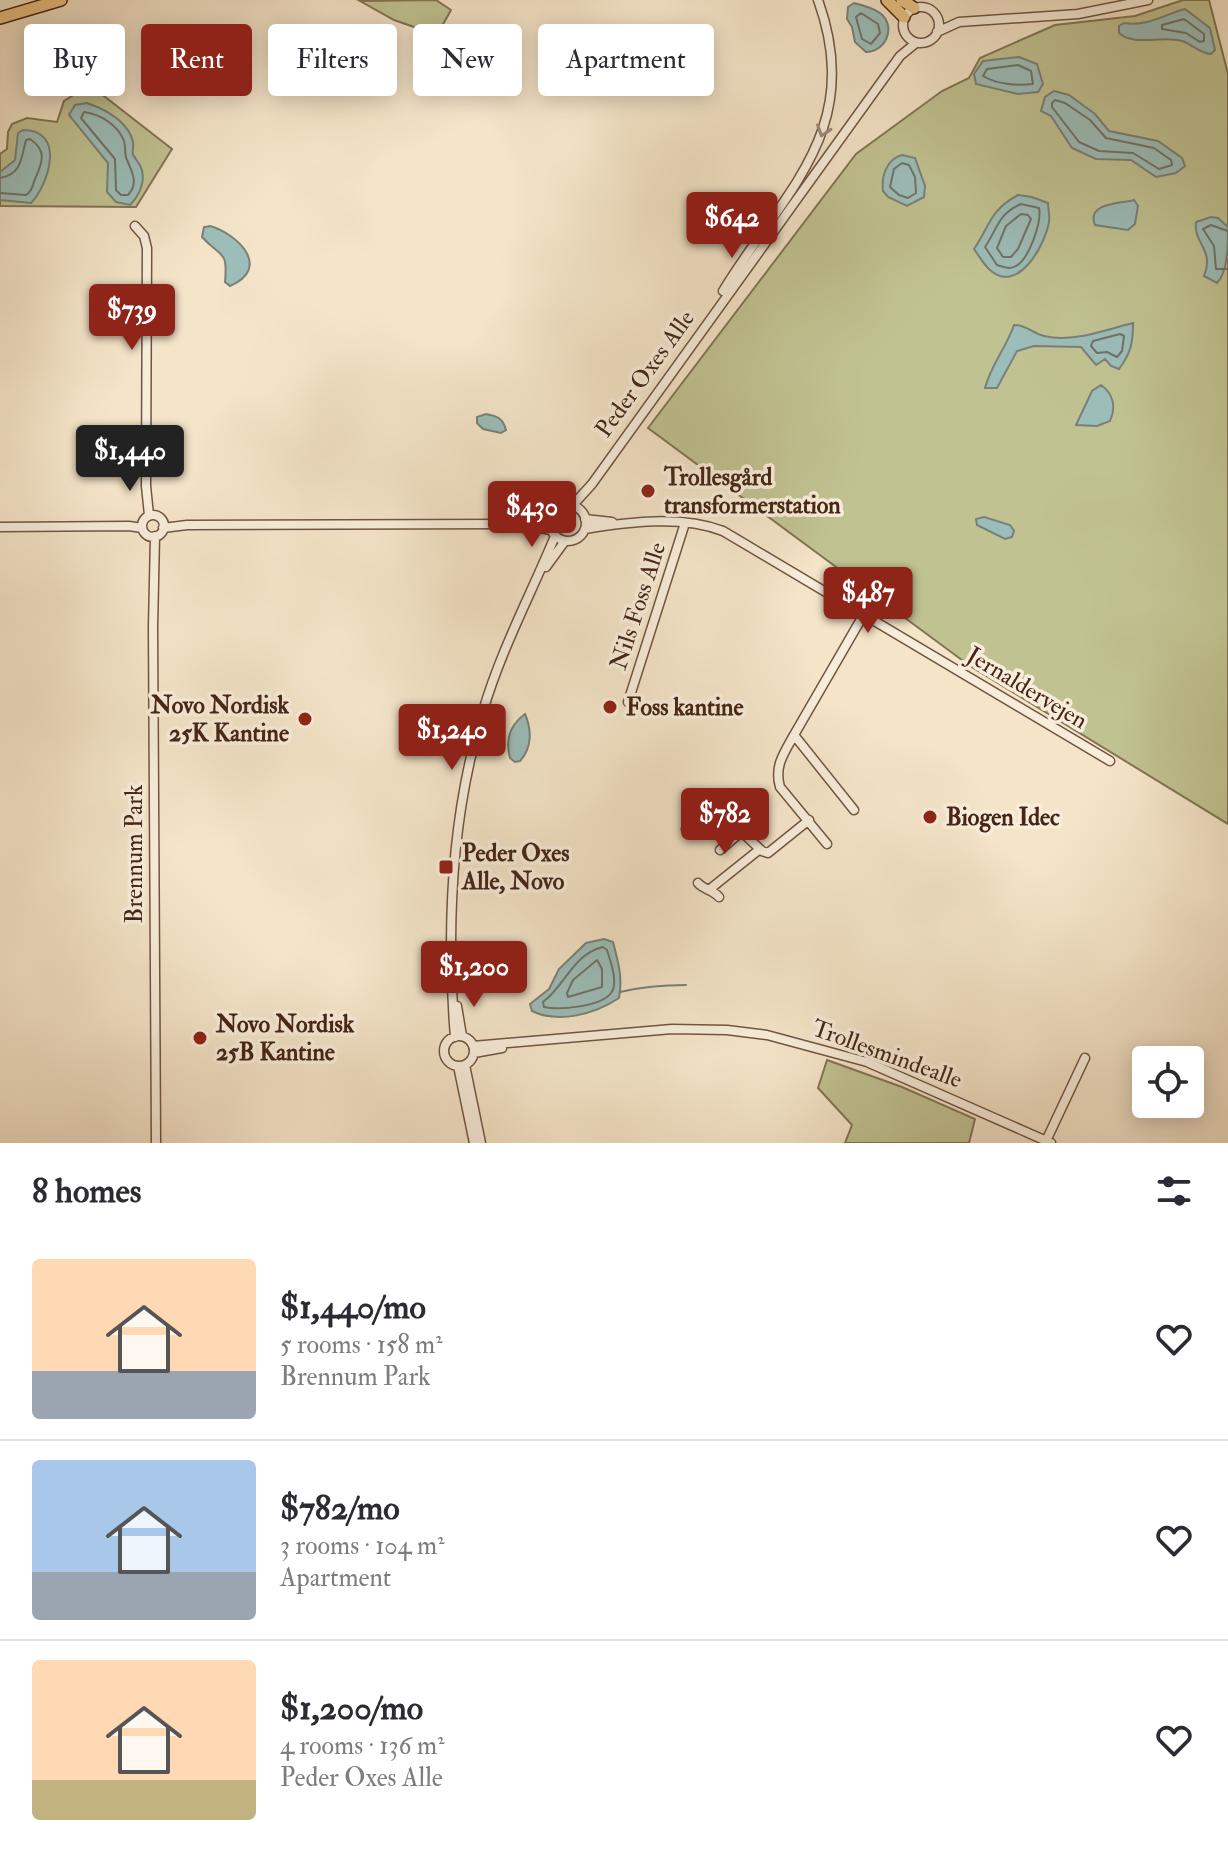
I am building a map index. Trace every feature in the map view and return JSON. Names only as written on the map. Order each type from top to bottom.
[{"type":"highway","points":[[0,18],[61,0]]},
{"type":"highway","points":[[887,0],[909,13]]},
{"type":"highway","points":[[902,0],[909,13]]},
{"type":"street","points":[[701,331],[725,288],[807,169],[821,137],[830,103],[832,68],[830,41],[818,0]]},
{"type":"street","points":[[959,22],[937,32],[929,42],[916,43],[907,37],[903,27],[909,13],[926,8],[936,16],[959,22],[1068,15],[1148,0]]},
{"type":"street","points":[[936,16],[937,32]]},
{"type":"street","name":"Peder Oxes Alle","points":[[900,56],[907,37]]},
{"type":"street","name":"Peder Oxes Alle","points":[[572,506],[592,484],[900,56],[916,43]]},
{"type":"street","points":[[135,226],[144,236],[147,248],[147,520],[153,536],[163,525]]},
{"type":"street","name":"Peder Oxes Alle","points":[[583,515],[592,484]]},
{"type":"street","points":[[0,527],[129,526],[147,520],[163,525],[518,524],[551,517],[559,507],[572,506],[583,515],[585,529],[577,539],[565,541],[553,533],[518,524]]},
{"type":"street","name":"Jernaldervejen","points":[[583,515],[621,523]]},
{"type":"street","points":[[474,1143],[462,1066],[474,1050],[458,1037],[453,989],[451,899],[466,785],[483,712],[498,666],[540,574],[553,533],[551,517]]},
{"type":"street","name":"Jernaldervejen","points":[[585,529],[621,523],[698,523],[723,531],[1110,761]]},
{"type":"street","name":"Nils Foss Alle","points":[[628,702],[685,523]]},
{"type":"street","name":"Brennum Park","points":[[153,536],[156,1143]]},
{"type":"street","points":[[540,574],[565,541]]},
{"type":"street","points":[[827,844],[780,787],[779,762],[864,614]]},
{"type":"street","points":[[794,735],[854,810]]},
{"type":"street","points":[[686,829],[714,816],[770,853],[809,820]]},
{"type":"street","points":[[720,850],[741,832]]},
{"type":"street","points":[[710,889],[760,849]]},
{"type":"street","points":[[698,883],[719,897]]},
{"type":"street","name":"Trollesmindealle","points":[[474,1050],[672,1029],[727,1030],[767,1035],[867,1062],[1048,1142]]},
{"type":"street","points":[[458,1037],[445,1046],[445,1055],[450,1063],[462,1066]]},
{"type":"street","points":[[1048,1142],[1085,1058]]},
{"type":"street","points":[[462,1066],[481,1143]]},
{"type":"green space","points":[[436,0],[451,10],[443,24],[413,24],[413,27],[360,1]]},
{"type":"green space","points":[[1183,0],[1209,0],[1228,74],[1228,824],[970,666],[648,428],[856,154],[942,91],[969,78],[980,58],[1055,25],[1135,16]]},
{"type":"green space","points":[[72,96],[104,96],[172,149],[136,207],[0,206],[0,154],[7,149],[12,124],[27,118],[57,122],[64,101]]},
{"type":"green space","points":[[827,1060],[902,1087],[975,1119],[969,1143],[845,1143],[852,1125],[818,1088]]},
{"type":"water","points":[[854,3],[880,13],[888,25],[884,43],[873,51],[866,52],[855,42],[847,19],[848,7]]},
{"type":"water","points":[[1185,9],[1210,28],[1215,50],[1211,54],[1182,41],[1132,39],[1119,33],[1119,26],[1124,23],[1147,22]]},
{"type":"water","points":[[1019,57],[1037,64],[1043,84],[1038,92],[1018,94],[976,84],[974,74],[983,61]]},
{"type":"water","points":[[1054,91],[1069,95],[1095,114],[1109,131],[1158,141],[1182,158],[1185,166],[1176,173],[1156,177],[1131,160],[1096,159],[1072,148],[1051,116],[1041,111],[1045,97]]},
{"type":"water","points":[[87,103],[116,117],[130,135],[133,155],[140,165],[143,181],[130,205],[116,202],[107,192],[108,163],[69,115],[75,105]]},
{"type":"water","points":[[23,130],[36,132],[45,139],[50,159],[48,172],[31,203],[0,200],[0,172],[15,160],[18,133]]},
{"type":"water","points":[[902,155],[915,158],[925,186],[924,197],[907,206],[888,197],[883,191],[886,169],[892,160]]},
{"type":"water","points":[[1018,195],[1048,203],[1049,222],[1042,243],[1028,264],[1020,272],[1000,276],[988,268],[974,249],[996,213]]},
{"type":"water","points":[[1134,200],[1138,206],[1135,224],[1128,230],[1095,225],[1093,218],[1099,208]]},
{"type":"water","points":[[1218,218],[1228,227],[1225,265],[1217,283],[1204,276],[1206,253],[1196,229],[1196,222]]},
{"type":"water","points":[[210,226],[231,236],[250,261],[249,270],[242,279],[230,286],[225,282],[222,255],[202,237],[204,227]]},
{"type":"water","points":[[1133,323],[1130,348],[1119,369],[1105,359],[1096,365],[1081,347],[1034,346],[1017,351],[997,388],[985,388],[1014,325],[1044,336],[1066,338]]},
{"type":"water","points":[[1101,385],[1113,402],[1110,421],[1097,426],[1076,425],[1092,391]]},
{"type":"water","points":[[486,414],[499,418],[506,430],[501,433],[483,429],[477,423],[477,417]]},
{"type":"water","points":[[984,517],[1010,525],[1014,531],[1012,537],[1005,539],[977,525],[976,519]]},
{"type":"water","points":[[525,714],[530,732],[529,745],[520,761],[515,762],[510,758],[509,739],[512,728]]},
{"type":"water","points":[[604,939],[613,942],[615,949],[620,977],[619,998],[588,1013],[565,1017],[532,1011],[530,1004],[549,989],[559,969],[586,943]]},
{"type":"waterway","points":[[620,992],[686,985]]},
{"type":"place","name":"Trollesgård transformerstation","points":[[648,491]]},
{"type":"place","name":"Foss kantine","points":[[610,707]]},
{"type":"place","name":"Novo Nordisk 25K Kantine","points":[[305,719]]},
{"type":"place","name":"Biogen Idec","points":[[930,817]]},
{"type":"place","name":"Peder Oxes Alle, Novo","points":[[446,867]]},
{"type":"place","name":"Novo Nordisk 25B Kantine","points":[[200,1038]]}]
